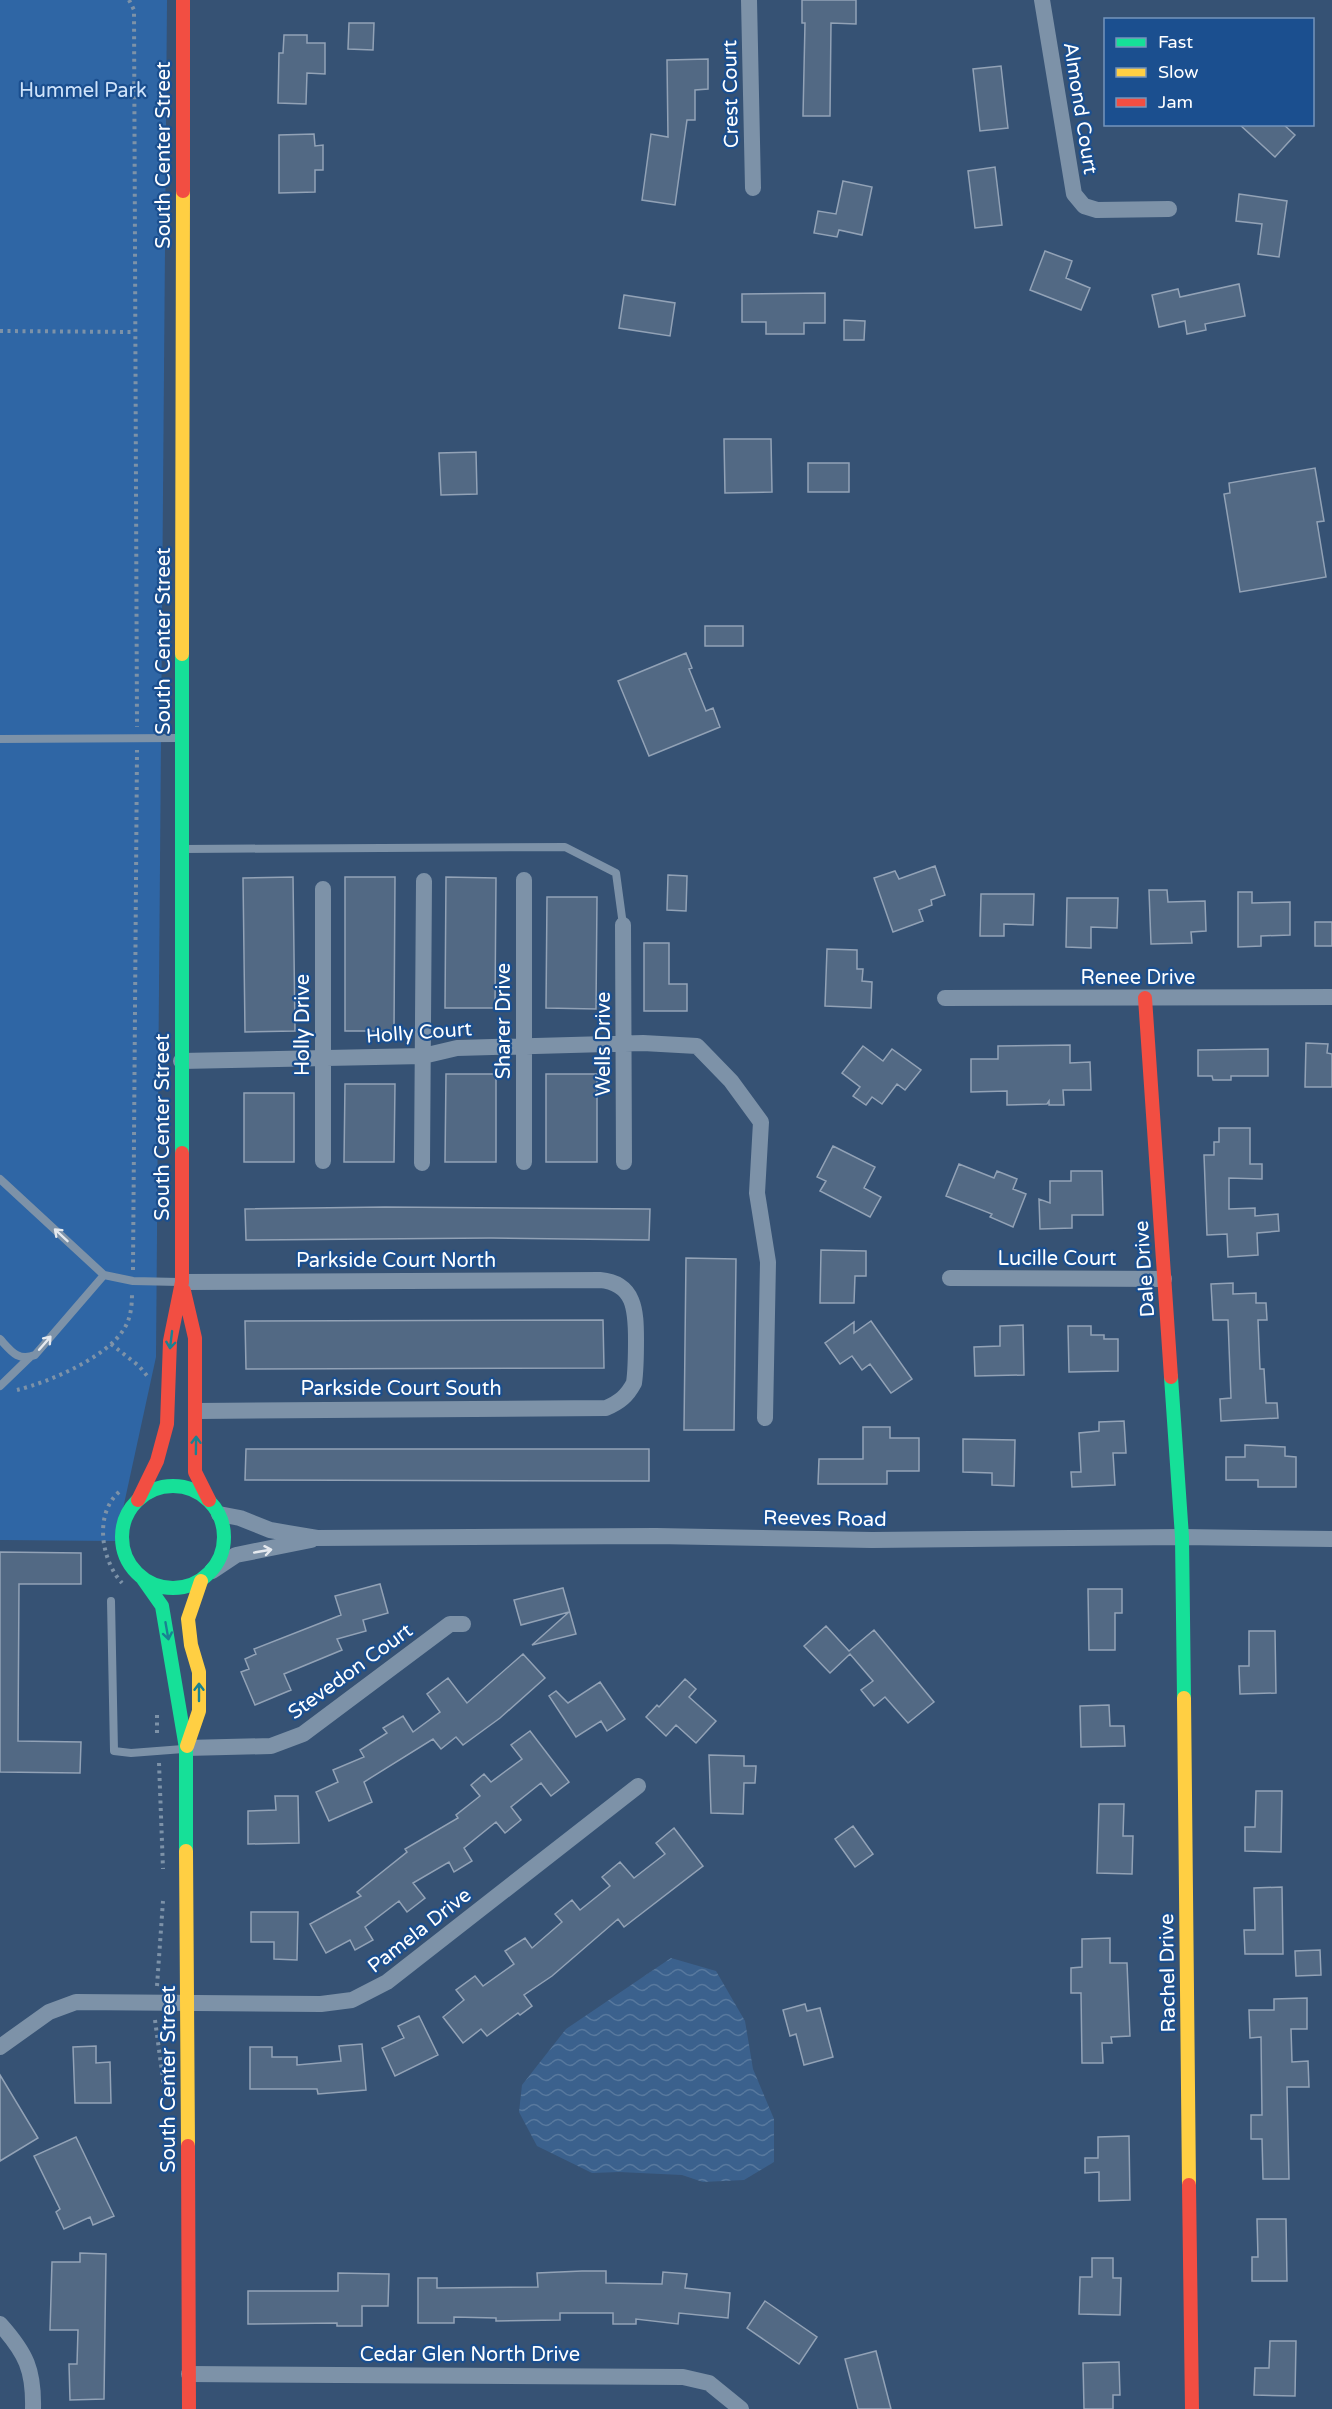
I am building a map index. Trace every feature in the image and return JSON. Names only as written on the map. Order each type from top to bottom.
[{"type":"main road","name":"South Center Street","points":[[138,1500],[157,1461],[167,1424],[170,1341],[182,1282],[183,0]]},
{"type":"main road","name":"Dale Drive","points":[[1145,998],[1182,1537]]},
{"type":"main road","name":"South Center Street","points":[[182,1282],[195,1338],[197,1411],[195,1472],[209,1500]]},
{"type":"main road","points":[[166,1486],[181,1486],[196,1491],[209,1500],[219,1514],[224,1528],[224,1543],[220,1558],[207,1576],[187,1587],[172,1589],[143,1579],[132,1568],[122,1540],[123,1525],[129,1511],[138,1500],[151,1491],[166,1486]]},
{"type":"main road","name":"Rachel Drive","points":[[1182,1537],[1192,2409]]},
{"type":"main road","name":"South Center Street","points":[[186,1748],[199,1711],[199,1672],[191,1645],[188,1619],[207,1576]]},
{"type":"main road","name":"South Center Street","points":[[143,1579],[162,1606],[186,1748],[189,2409]]},
{"type":"street","name":"Crest Court","points":[[749,0],[753,188]]},
{"type":"street","name":"Almond Court","points":[[1042,0],[1074,194],[1084,206],[1097,210],[1169,209]]},
{"type":"street","name":"Sharer Drive","points":[[524,880],[524,1162]]},
{"type":"street","points":[[422,1163],[424,881]]},
{"type":"street","name":"Holly Drive","points":[[323,889],[323,1161]]},
{"type":"street","name":"Wells Drive","points":[[623,925],[624,1162]]},
{"type":"street","name":"Renee Drive","points":[[945,998],[1332,997]]},
{"type":"street","name":"Holly Court","points":[[181,1061],[423,1056],[457,1048],[624,1044],[697,1046],[732,1081],[760,1122],[757,1194],[768,1262],[765,1418]]},
{"type":"street","name":"Lucille Court","points":[[950,1278],[1164,1279]]},
{"type":"street","name":"Parkside Court North","points":[[182,1282],[610,1281],[622,1287],[631,1296],[636,1308],[635,1373],[628,1394],[619,1402],[606,1408]]},
{"type":"street","name":"Parkside Court South","points":[[197,1411],[606,1408]]},
{"type":"street","name":"Reeves Road","points":[[219,1514],[240,1518],[270,1530],[317,1538],[656,1536],[872,1540],[1182,1537],[1332,1539]]},
{"type":"street","name":"Reeves Road","points":[[207,1576],[236,1556],[317,1538]]},
{"type":"street","name":"Stevedon Court","points":[[186,1748],[271,1746],[303,1734],[450,1624],[463,1623]]},
{"type":"street","name":"Pamela Drive","points":[[0,2047],[49,2012],[76,2002],[328,2003],[352,2000],[374,1991],[638,1786]]},
{"type":"street","points":[[0,2324],[19,2345],[29,2365],[33,2388],[33,2409]]},
{"type":"street","name":"Cedar Glen North Drive","points":[[189,2374],[683,2377],[709,2384],[741,2409]]},
{"type":"lane","points":[[0,739],[183,738]]},
{"type":"lane","points":[[183,849],[566,847],[616,873],[623,925]]},
{"type":"lane","points":[[0,1179],[104,1275],[133,1281],[182,1282]]},
{"type":"lane","points":[[0,1386],[35,1354],[104,1275]]},
{"type":"lane","points":[[0,1339],[16,1356],[30,1357]]},
{"type":"lane","points":[[111,1601],[112,1745],[118,1754],[186,1748]]},
{"type":"path","points":[[12,1391],[42,1383],[111,1344],[124,1329],[132,1308],[137,738],[134,10],[129,0]]},
{"type":"path","points":[[0,331],[135,332]]},
{"type":"path","points":[[111,1344],[144,1371],[151,1383]]},
{"type":"path","points":[[121,1490],[112,1498],[103,1521],[108,1562],[124,1584]]},
{"type":"path","points":[[157,1704],[163,1876]]},
{"type":"path","points":[[164,1897],[155,2023],[165,2089]]},
{"type":"green space","name":"Hummel Park","points":[[0,0],[167,0],[156,1357],[116,1541],[0,1540]]},
{"type":"water","points":[[671,1958],[716,1971],[745,2021],[753,2069],[774,2119],[774,2162],[744,2180],[703,2182],[682,2175],[592,2173],[537,2146],[519,2112],[522,2085],[566,2029]]},
{"type":"building","points":[[802,0],[856,0],[856,24],[831,23],[830,116],[803,116],[805,23],[802,23]]},
{"type":"building","points":[[349,23],[374,23],[373,50],[348,49]]},
{"type":"building","points":[[284,35],[307,35],[307,43],[325,43],[325,74],[307,73],[306,104],[278,103],[279,53],[283,53]]},
{"type":"building","points":[[708,59],[708,89],[695,90],[695,120],[687,120],[675,205],[642,200],[651,134],[668,137],[667,60]]},
{"type":"building","points":[[1001,66],[1008,128],[980,131],[973,69]]},
{"type":"building","points":[[1241,126],[1285,126],[1295,135],[1275,157]]},
{"type":"building","points":[[314,134],[315,146],[323,145],[323,170],[315,170],[315,192],[279,193],[279,135]]},
{"type":"building","points":[[995,167],[1002,225],[975,228],[968,171]]},
{"type":"building","points":[[843,181],[872,187],[862,235],[839,230],[837,237],[814,233],[818,211],[836,214]]},
{"type":"building","points":[[1239,194],[1287,201],[1279,257],[1258,254],[1262,224],[1236,221]]},
{"type":"building","points":[[1045,251],[1072,261],[1066,278],[1090,288],[1081,310],[1030,290]]},
{"type":"building","points":[[1239,284],[1245,316],[1205,324],[1206,330],[1187,334],[1185,321],[1159,327],[1152,295],[1178,289],[1180,297]]},
{"type":"building","points":[[825,293],[825,323],[804,323],[804,334],[766,334],[766,322],[742,322],[742,294]]},
{"type":"building","points":[[624,295],[675,303],[670,336],[619,328]]},
{"type":"building","points":[[844,320],[865,321],[864,340],[844,340]]},
{"type":"building","points":[[724,439],[771,439],[772,492],[725,493]]},
{"type":"building","points":[[476,452],[477,494],[441,495],[439,453]]},
{"type":"building","points":[[808,463],[849,463],[849,492],[808,492]]},
{"type":"building","points":[[1315,468],[1324,521],[1317,522],[1326,577],[1240,592],[1224,494],[1230,493],[1229,483]]},
{"type":"building","points":[[705,626],[743,626],[743,646],[705,646]]},
{"type":"building","points":[[686,653],[692,668],[689,669],[706,711],[713,708],[720,727],[649,756],[618,681]]},
{"type":"building","points":[[935,866],[945,895],[931,900],[932,905],[919,910],[923,921],[893,932],[874,878],[895,871],[899,879]]},
{"type":"building","points":[[668,875],[687,876],[686,911],[667,910]]},
{"type":"building","points":[[293,877],[295,1031],[245,1032],[243,878]]},
{"type":"building","points":[[345,877],[395,877],[394,1031],[345,1031]]},
{"type":"building","points":[[446,877],[496,878],[495,1008],[445,1008]]},
{"type":"building","points":[[1149,890],[1167,890],[1168,902],[1205,901],[1206,931],[1191,932],[1192,943],[1151,944]]},
{"type":"building","points":[[1238,892],[1252,892],[1252,903],[1290,902],[1290,935],[1261,936],[1261,946],[1238,947]]},
{"type":"building","points":[[981,894],[1034,894],[1033,925],[1004,924],[1004,936],[980,936]]},
{"type":"building","points":[[547,897],[597,897],[596,1009],[546,1008]]},
{"type":"building","points":[[1067,898],[1118,898],[1117,928],[1091,927],[1091,948],[1066,947]]},
{"type":"building","points":[[1315,922],[1332,922],[1332,946],[1315,946]]},
{"type":"building","points":[[644,943],[669,943],[669,984],[687,984],[687,1011],[644,1011]]},
{"type":"building","points":[[827,949],[857,950],[857,969],[863,969],[862,981],[872,982],[871,1008],[825,1006]]},
{"type":"building","points":[[1306,1043],[1328,1044],[1327,1053],[1332,1054],[1332,1087],[1305,1087]]},
{"type":"building","points":[[1070,1045],[1070,1063],[1090,1062],[1091,1090],[1063,1090],[1064,1105],[1049,1105],[1049,1101],[1047,1104],[1007,1105],[1007,1091],[971,1092],[971,1059],[998,1059],[998,1046]]},
{"type":"building","points":[[863,1046],[883,1061],[892,1049],[921,1070],[905,1090],[897,1084],[882,1104],[872,1097],[866,1105],[853,1096],[860,1087],[842,1073]]},
{"type":"building","points":[[1268,1049],[1268,1076],[1231,1076],[1231,1080],[1213,1080],[1212,1076],[1198,1076],[1198,1050]]},
{"type":"building","points":[[446,1074],[496,1074],[496,1162],[445,1162]]},
{"type":"building","points":[[546,1074],[597,1074],[597,1162],[546,1162]]},
{"type":"building","points":[[345,1084],[395,1084],[394,1162],[344,1162]]},
{"type":"building","points":[[244,1093],[294,1093],[294,1162],[244,1162]]},
{"type":"building","points":[[1219,1128],[1250,1128],[1250,1164],[1262,1164],[1262,1179],[1229,1178],[1229,1209],[1255,1208],[1255,1216],[1278,1214],[1279,1231],[1257,1233],[1258,1255],[1228,1257],[1227,1234],[1207,1235],[1204,1155],[1214,1155],[1214,1142],[1219,1142]]},
{"type":"building","points":[[833,1146],[875,1167],[864,1188],[881,1197],[870,1217],[820,1191],[826,1181],[817,1177]]},
{"type":"building","points":[[959,1164],[994,1178],[997,1171],[1017,1179],[1013,1189],[1026,1194],[1013,1227],[990,1217],[992,1214],[946,1196]]},
{"type":"building","points":[[1071,1171],[1102,1171],[1103,1215],[1072,1215],[1072,1228],[1040,1229],[1039,1199],[1050,1203],[1050,1181],[1071,1181]]},
{"type":"building","points":[[385,1207],[650,1209],[649,1240],[491,1238],[246,1240],[245,1209]]},
{"type":"building","points":[[821,1250],[866,1251],[866,1276],[855,1276],[854,1303],[820,1303]]},
{"type":"building","points":[[686,1258],[736,1259],[734,1430],[684,1430]]},
{"type":"building","points":[[1233,1283],[1233,1294],[1256,1293],[1256,1303],[1266,1303],[1267,1320],[1258,1320],[1260,1369],[1264,1369],[1266,1403],[1277,1403],[1278,1418],[1221,1421],[1220,1399],[1231,1398],[1228,1320],[1213,1320],[1211,1284]]},
{"type":"building","points":[[603,1320],[604,1368],[246,1369],[245,1321]]},
{"type":"building","points":[[871,1321],[912,1379],[891,1393],[870,1364],[862,1370],[852,1356],[840,1364],[825,1343],[854,1322],[854,1333]]},
{"type":"building","points":[[1023,1325],[1024,1375],[975,1376],[974,1347],[1000,1346],[1000,1326]]},
{"type":"building","points":[[1068,1326],[1091,1326],[1091,1335],[1104,1335],[1104,1339],[1118,1339],[1118,1371],[1069,1372]]},
{"type":"building","points":[[1124,1421],[1126,1453],[1113,1453],[1115,1485],[1072,1487],[1071,1472],[1081,1472],[1079,1433],[1099,1431],[1099,1422]]},
{"type":"building","points":[[863,1427],[890,1427],[890,1438],[919,1438],[919,1471],[887,1471],[887,1484],[818,1484],[819,1459],[863,1459]]},
{"type":"building","points":[[963,1439],[1015,1440],[1014,1486],[992,1485],[992,1473],[963,1472]]},
{"type":"building","points":[[1245,1445],[1285,1447],[1285,1456],[1296,1457],[1296,1487],[1258,1487],[1258,1480],[1226,1480],[1226,1457],[1245,1457]]},
{"type":"building","points":[[246,1449],[649,1449],[649,1481],[245,1480]]},
{"type":"building","points":[[0,1552],[81,1553],[81,1584],[19,1584],[18,1741],[81,1742],[80,1773],[0,1772]]},
{"type":"building","points":[[380,1584],[388,1613],[363,1620],[366,1631],[337,1639],[342,1650],[284,1674],[291,1690],[255,1705],[241,1672],[249,1669],[245,1659],[256,1654],[254,1649],[341,1615],[335,1596]]},
{"type":"building","points":[[563,1588],[576,1634],[532,1645],[569,1612],[521,1625],[514,1600]]},
{"type":"building","points":[[1088,1589],[1122,1589],[1122,1613],[1115,1613],[1115,1650],[1089,1650]]},
{"type":"building","points":[[826,1626],[849,1651],[874,1630],[934,1702],[908,1723],[885,1697],[874,1706],[861,1690],[873,1681],[850,1654],[830,1673],[804,1646]]},
{"type":"building","points":[[1249,1631],[1275,1631],[1276,1693],[1240,1694],[1239,1666],[1249,1666]]},
{"type":"building","points":[[523,1654],[545,1678],[500,1718],[463,1745],[456,1737],[441,1749],[433,1739],[364,1782],[372,1802],[329,1821],[316,1792],[338,1782],[333,1770],[364,1757],[360,1750],[387,1733],[383,1728],[403,1716],[413,1732],[440,1712],[427,1694],[448,1678],[467,1703]]},
{"type":"building","points":[[685,1679],[696,1689],[689,1697],[716,1721],[696,1743],[676,1725],[666,1736],[646,1717],[657,1705],[659,1707]]},
{"type":"building","points":[[600,1682],[625,1719],[607,1731],[601,1721],[576,1737],[549,1696],[556,1691],[568,1703]]},
{"type":"building","points":[[1109,1705],[1110,1726],[1124,1726],[1125,1746],[1081,1747],[1080,1706]]},
{"type":"building","points":[[530,1731],[569,1782],[551,1796],[541,1783],[511,1807],[521,1820],[505,1833],[496,1822],[464,1848],[472,1861],[454,1872],[449,1862],[413,1883],[425,1898],[407,1912],[399,1901],[365,1927],[373,1940],[355,1950],[350,1940],[326,1953],[310,1924],[361,1896],[357,1892],[407,1852],[405,1849],[458,1818],[456,1815],[480,1796],[471,1785],[484,1774],[491,1782],[522,1759],[511,1745]]},
{"type":"building","points":[[709,1755],[744,1756],[744,1766],[756,1766],[755,1783],[744,1783],[743,1814],[711,1813]]},
{"type":"building","points":[[1256,1791],[1282,1791],[1281,1852],[1245,1851],[1245,1827],[1255,1827]]},
{"type":"building","points":[[275,1796],[298,1796],[299,1843],[248,1844],[248,1811],[276,1810]]},
{"type":"building","points":[[1099,1804],[1124,1804],[1123,1836],[1133,1836],[1132,1874],[1097,1873]]},
{"type":"building","points":[[853,1826],[873,1854],[855,1867],[835,1839]]},
{"type":"building","points":[[674,1828],[703,1866],[624,1927],[618,1919],[552,1976],[524,1995],[532,2006],[520,2015],[518,2013],[487,2036],[481,2029],[463,2043],[443,2017],[464,2000],[456,1990],[475,1976],[483,1986],[514,1964],[505,1951],[525,1938],[532,1948],[562,1922],[555,1914],[572,1900],[580,1910],[610,1886],[602,1877],[620,1862],[634,1878],[665,1854],[656,1843]]},
{"type":"building","points":[[1282,1887],[1283,1954],[1245,1954],[1244,1930],[1255,1930],[1254,1888]]},
{"type":"building","points":[[251,1912],[298,1912],[297,1960],[274,1959],[274,1942],[251,1942]]},
{"type":"building","points":[[1110,1938],[1110,1963],[1127,1963],[1130,2036],[1111,2037],[1112,2043],[1102,2043],[1103,2063],[1082,2063],[1081,1993],[1071,1993],[1071,1968],[1082,1967],[1082,1939]]},
{"type":"building","points":[[1320,1950],[1321,1975],[1296,1976],[1295,1951]]},
{"type":"building","points":[[1307,1998],[1307,2029],[1291,2029],[1292,2062],[1308,2061],[1309,2087],[1287,2087],[1289,2179],[1263,2179],[1262,2139],[1251,2139],[1251,2115],[1262,2115],[1261,2037],[1250,2038],[1249,2010],[1274,2010],[1274,1999]]},
{"type":"building","points":[[805,2004],[807,2011],[820,2008],[833,2057],[804,2065],[796,2034],[790,2036],[783,2010]]},
{"type":"building","points":[[419,2016],[438,2055],[395,2076],[382,2048],[404,2038],[398,2026]]},
{"type":"building","points":[[362,2044],[366,2090],[318,2094],[317,2089],[250,2089],[250,2047],[272,2047],[272,2057],[297,2057],[297,2065],[341,2061],[339,2046]]},
{"type":"building","points":[[96,2046],[96,2063],[110,2062],[111,2103],[75,2103],[73,2047]]},
{"type":"building","points":[[0,2075],[38,2138],[0,2161]]},
{"type":"building","points":[[1129,2136],[1130,2200],[1099,2201],[1099,2172],[1085,2173],[1085,2158],[1098,2158],[1098,2137]]},
{"type":"building","points":[[76,2137],[114,2216],[93,2225],[90,2217],[64,2229],[56,2212],[60,2209],[34,2156]]},
{"type":"building","points":[[1257,2219],[1286,2219],[1287,2281],[1252,2281],[1252,2257],[1258,2257]]},
{"type":"building","points":[[80,2253],[106,2254],[104,2399],[70,2400],[69,2364],[77,2364],[78,2330],[50,2330],[52,2262],[80,2262]]},
{"type":"building","points":[[1092,2258],[1113,2258],[1113,2278],[1121,2278],[1120,2315],[1079,2314],[1080,2277],[1092,2277]]},
{"type":"building","points":[[606,2271],[606,2283],[662,2284],[663,2272],[687,2274],[685,2288],[730,2293],[728,2318],[679,2313],[678,2324],[636,2319],[636,2324],[613,2324],[613,2313],[560,2313],[560,2320],[496,2321],[496,2318],[454,2317],[454,2323],[418,2323],[418,2278],[437,2278],[437,2288],[538,2287],[537,2273]]},
{"type":"building","points":[[338,2273],[389,2274],[388,2306],[362,2306],[362,2326],[337,2326],[337,2323],[248,2324],[248,2291],[338,2291]]},
{"type":"building","points":[[765,2301],[817,2337],[799,2364],[747,2328]]},
{"type":"building","points":[[1270,2341],[1296,2341],[1295,2396],[1254,2395],[1255,2368],[1269,2368]]},
{"type":"building","points":[[876,2351],[891,2409],[858,2409],[845,2359]]},
{"type":"building","points":[[1119,2362],[1120,2395],[1113,2395],[1113,2409],[1084,2409],[1083,2363]]},
{"type":"traffic: fast","points":[[182,654],[182,1153]]},
{"type":"traffic: fast","points":[[1171,1377],[1182,1537],[1184,1698]]},
{"type":"traffic: fast","points":[[173,1486],[193,1490],[209,1501],[220,1517],[224,1537],[220,1557],[209,1573],[193,1584],[173,1588],[153,1584],[137,1573],[126,1557],[122,1537],[126,1517],[137,1501],[153,1490],[173,1486]]},
{"type":"traffic: fast","points":[[143,1579],[162,1606],[186,1748],[186,1851]]},
{"type":"traffic: slow","points":[[182,654],[183,191]]},
{"type":"traffic: slow","points":[[187,1746],[199,1711],[199,1672],[191,1645],[188,1619],[201,1581]]},
{"type":"traffic: slow","points":[[1184,1698],[1189,2185]]},
{"type":"traffic: slow","points":[[186,1851],[188,2146]]},
{"type":"traffic: jam","points":[[183,0],[183,191]]},
{"type":"traffic: jam","points":[[1145,998],[1171,1377]]},
{"type":"traffic: jam","points":[[138,1500],[157,1461],[167,1424],[170,1341],[182,1282],[182,1153]]},
{"type":"traffic: jam","points":[[184,1291],[195,1338],[195,1472],[209,1500]]},
{"type":"traffic: jam","points":[[188,2146],[189,2409]]},
{"type":"traffic: jam","points":[[1189,2185],[1192,2409]]}]
